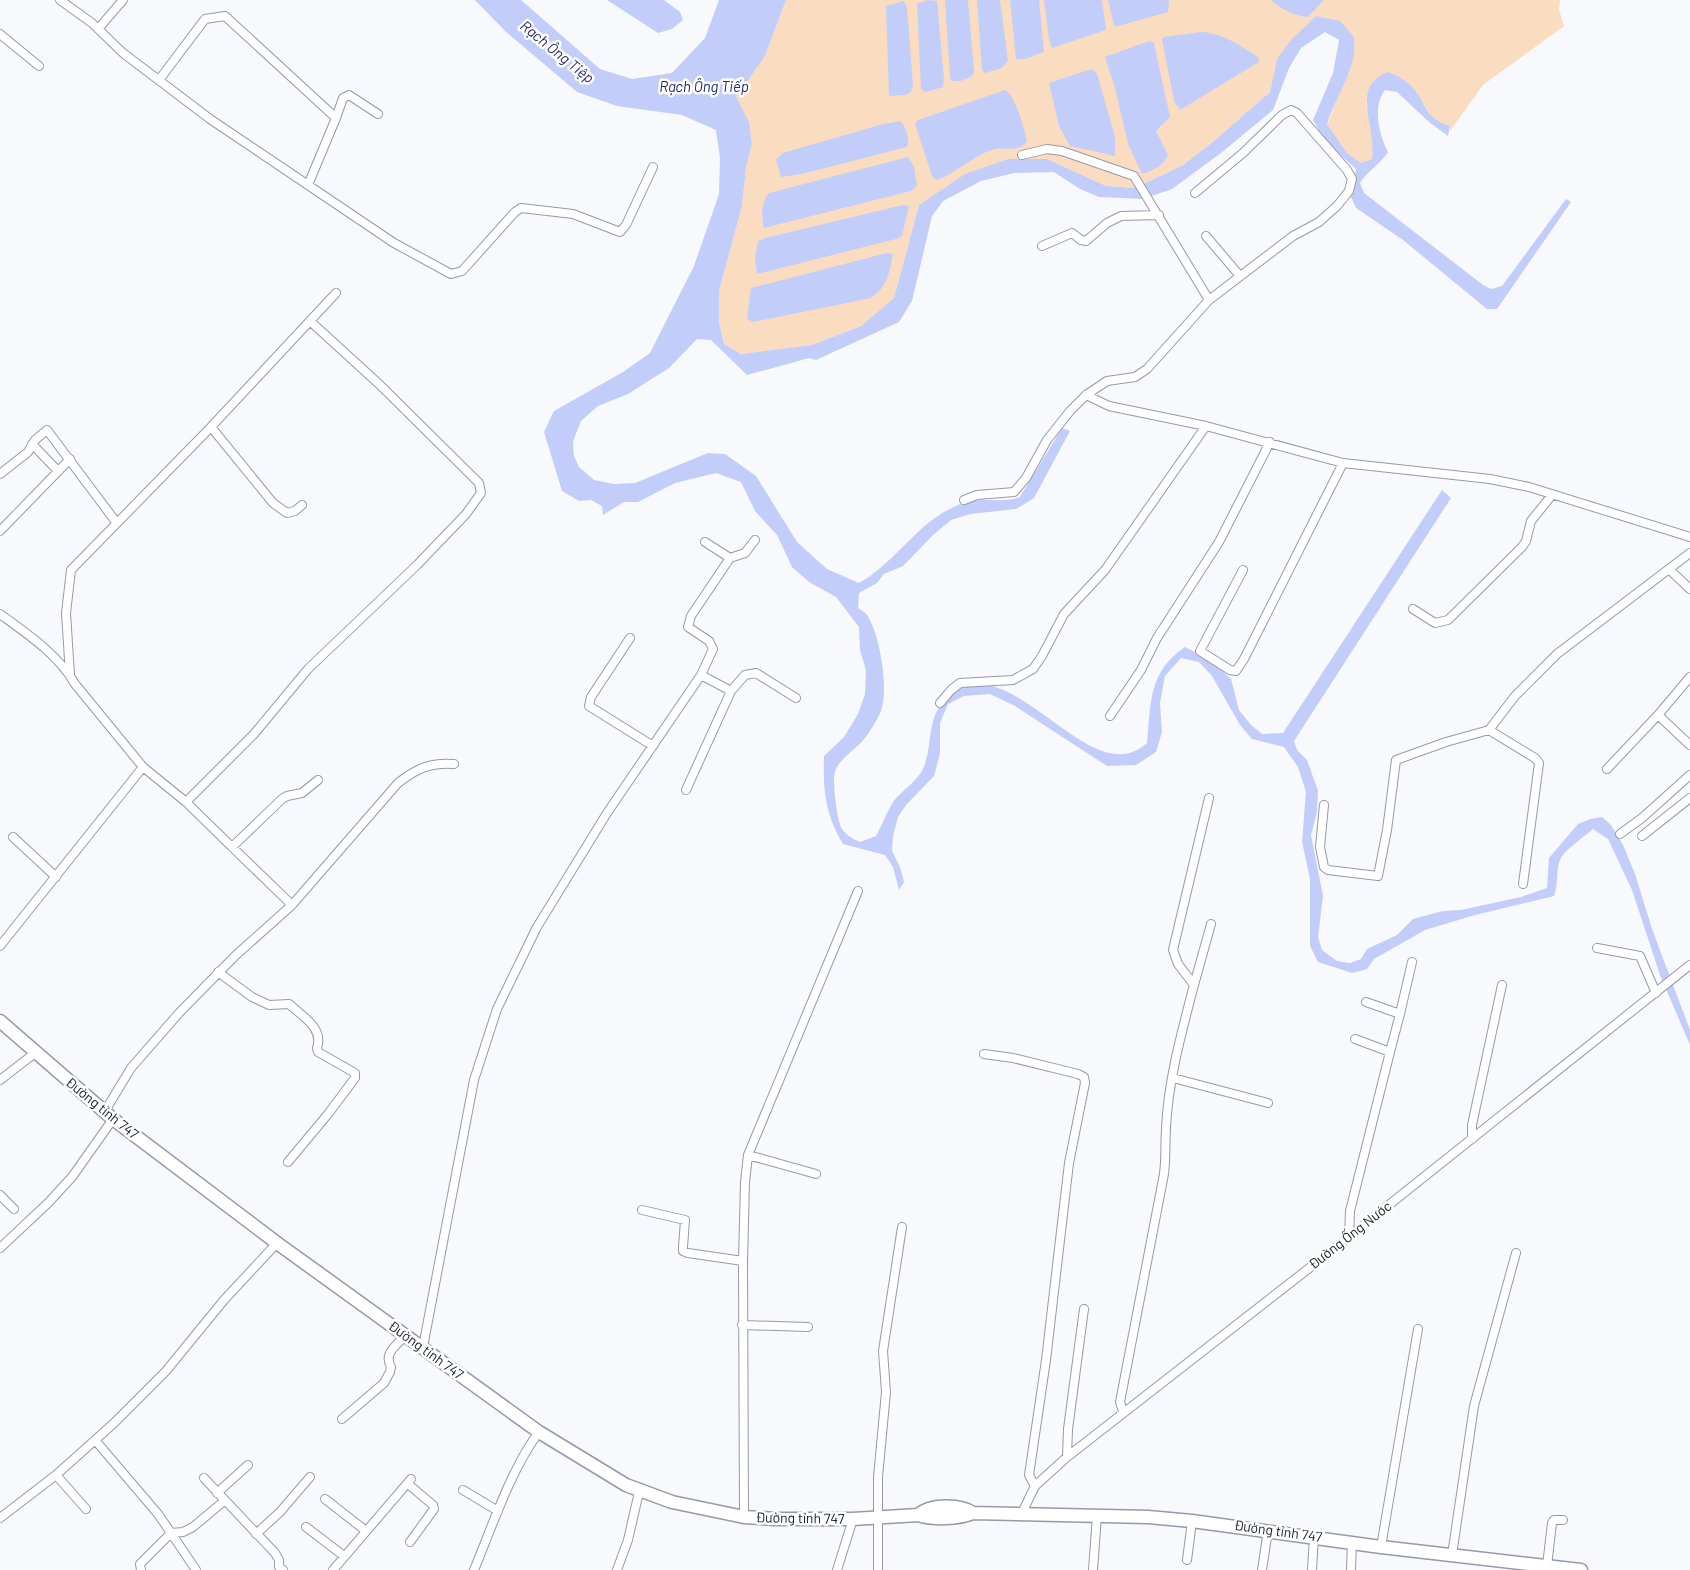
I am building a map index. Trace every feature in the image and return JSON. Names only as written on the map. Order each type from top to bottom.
[{"type":"main road","name":"Đường tỉnh 747","points":[[0,1021],[109,1115],[277,1243],[539,1432],[639,1492],[672,1502],[744,1516],[776,1519],[852,1519],[918,1515],[925,1509],[965,1507],[973,1513],[1097,1516],[1192,1521],[1352,1541],[1381,1547],[1581,1570]]},
{"type":"street","points":[[60,0],[98,29],[123,54],[210,119],[394,243],[451,274],[456,274],[521,208],[573,214],[620,232],[626,224],[653,167]]},
{"type":"street","points":[[98,29],[123,0]]},
{"type":"street","points":[[160,80],[205,19],[225,16],[336,118]]},
{"type":"street","points":[[0,34],[40,66]]},
{"type":"street","points":[[308,185],[343,98],[349,96],[378,114]]},
{"type":"street","points":[[964,500],[977,496],[1014,492],[1026,478],[1047,440],[1070,411],[1086,395],[1107,381],[1135,377],[1147,369],[1209,300],[1293,236],[1319,222],[1337,206],[1349,190],[1352,179],[1298,113],[1291,110],[1282,115],[1243,153],[1195,193]]},
{"type":"street","points":[[1022,155],[1047,149],[1062,151],[1124,172],[1138,181],[1209,300]]},
{"type":"street","points":[[1042,246],[1072,233],[1081,240],[1086,241],[1107,224],[1121,216],[1159,215]]},
{"type":"street","points":[[1206,236],[1240,276]]},
{"type":"street","points":[[70,675],[66,613],[69,575],[79,560],[211,428],[336,293]]},
{"type":"street","points":[[186,802],[254,734],[308,669],[417,565],[466,514],[481,493],[479,483],[380,385],[310,321]]},
{"type":"street","points":[[1086,395],[1109,406],[1206,426],[1343,463],[1490,479],[1529,487],[1690,537]]},
{"type":"street","points":[[940,703],[960,683],[1013,680],[1033,669],[1064,614],[1105,570],[1206,426]]},
{"type":"street","points":[[211,428],[273,503],[287,513],[295,511],[302,505]]},
{"type":"street","points":[[0,474],[28,452],[34,442],[47,430],[116,522]]},
{"type":"street","points":[[34,442],[58,471]]},
{"type":"street","points":[[1110,716],[1141,670],[1157,638],[1219,542],[1270,442]]},
{"type":"street","points":[[0,531],[70,459]]},
{"type":"street","points":[[1243,570],[1200,651],[1230,670],[1236,671],[1244,659],[1343,463]]},
{"type":"street","points":[[1413,610],[1435,623],[1448,620],[1522,548],[1526,541],[1531,521],[1552,495]]},
{"type":"street","points":[[423,1347],[474,1080],[497,1009],[537,927],[608,813],[701,675],[714,649],[713,644],[690,630],[688,623],[730,558],[745,553],[755,540]]},
{"type":"street","points":[[705,542],[730,558]]},
{"type":"street","points":[[1324,805],[1320,847],[1324,867],[1328,870],[1378,876],[1386,839],[1396,760],[1446,742],[1489,730],[1515,696],[1557,654],[1619,605],[1670,570],[1690,553]]},
{"type":"street","points":[[1670,570],[1690,589]]},
{"type":"street","points":[[0,614],[42,647],[70,675],[75,684],[143,767],[186,802],[292,905]]},
{"type":"street","points":[[630,638],[591,697],[590,706],[652,746]]},
{"type":"street","points":[[686,790],[731,691],[745,675],[756,673],[796,698]]},
{"type":"street","points":[[701,675],[731,691]]},
{"type":"street","points":[[1607,769],[1658,715],[1690,677]]},
{"type":"street","points":[[1658,715],[1690,746]]},
{"type":"street","points":[[1489,730],[1535,758],[1539,763],[1523,884]]},
{"type":"street","points":[[0,1248],[48,1203],[72,1177],[109,1115],[131,1068],[218,972],[292,905],[398,783],[419,768],[428,765],[454,764]]},
{"type":"street","points":[[0,946],[143,767]]},
{"type":"street","points":[[1620,834],[1642,818],[1690,775]]},
{"type":"street","points":[[232,847],[282,799],[302,793],[318,780]]},
{"type":"street","points":[[1194,985],[1178,964],[1173,950],[1209,798]]},
{"type":"street","points":[[1642,836],[1690,798]]},
{"type":"street","points":[[13,837],[56,877]]},
{"type":"street","points":[[744,1516],[742,1325],[745,1182],[748,1155],[858,891]]},
{"type":"street","points":[[1123,1411],[1120,1402],[1166,1164],[1166,1129],[1173,1078],[1194,985],[1211,924]]},
{"type":"street","points":[[1597,948],[1640,956],[1656,993]]},
{"type":"street","points":[[1349,1237],[1350,1210],[1412,962]]},
{"type":"street","name":"Đường Ống Nước","points":[[1021,1515],[1035,1486],[1067,1457],[1123,1411],[1349,1237],[1690,965]]},
{"type":"street","points":[[218,972],[252,997],[269,1005],[288,1004],[317,1030],[320,1039],[317,1048],[318,1052],[355,1073],[355,1078],[328,1114],[288,1162]]},
{"type":"street","points":[[1472,1139],[1472,1125],[1502,985]]},
{"type":"street","points":[[1366,1002],[1400,1014]]},
{"type":"street","points":[[1355,1039],[1390,1052]]},
{"type":"street","points":[[0,1080],[35,1053]]},
{"type":"street","points":[[984,1054],[1013,1058],[1078,1074],[1084,1077],[1085,1083],[1069,1163],[1046,1360],[1029,1475],[1035,1486]]},
{"type":"street","points":[[1173,1078],[1268,1104]]},
{"type":"street","points":[[748,1155],[816,1174]]},
{"type":"street","points":[[0,1195],[14,1209]]},
{"type":"street","points":[[642,1210],[684,1220],[684,1251],[743,1261]]},
{"type":"street","points":[[878,1570],[878,1477],[886,1392],[883,1351],[902,1227]]},
{"type":"street","points":[[1,1515],[56,1475],[172,1365],[224,1300],[277,1243]]},
{"type":"street","points":[[1452,1555],[1474,1406],[1516,1253]]},
{"type":"street","points":[[1067,1457],[1068,1429],[1084,1309]]},
{"type":"street","points":[[742,1325],[808,1327]]},
{"type":"street","points":[[1381,1547],[1418,1329]]},
{"type":"street","points":[[342,1419],[388,1377],[391,1367],[388,1361],[389,1354],[406,1335]]},
{"type":"street","points":[[474,1570],[498,1511],[539,1432]]},
{"type":"street","points":[[95,1440],[158,1514],[196,1570]]},
{"type":"street","points":[[217,1493],[248,1465]]},
{"type":"street","points":[[56,1475],[86,1509]]},
{"type":"street","points":[[256,1534],[280,1512],[310,1477]]},
{"type":"street","points":[[204,1478],[275,1553],[283,1570]]},
{"type":"street","points":[[333,1570],[410,1481],[433,1505],[434,1509],[410,1542]]},
{"type":"street","points":[[462,1490],[498,1511]]},
{"type":"street","points":[[617,1570],[628,1540],[639,1492]]},
{"type":"street","points":[[325,1499],[366,1531]]},
{"type":"street","points":[[141,1570],[140,1564],[171,1533],[183,1532],[193,1527],[224,1501]]},
{"type":"street","points":[[1093,1570],[1097,1516]]},
{"type":"street","points":[[837,1570],[852,1519]]},
{"type":"street","points":[[1547,1566],[1552,1523],[1554,1520],[1562,1520]]},
{"type":"street","points":[[1187,1560],[1192,1521]]},
{"type":"street","points":[[306,1527],[344,1556]]},
{"type":"street","points":[[1262,1570],[1268,1530]]},
{"type":"street","points":[[1312,1570],[1314,1536]]},
{"type":"street","points":[[1351,1570],[1352,1541]]},
{"type":"shaded area","points":[[786,0],[1560,0],[1559,10],[1564,26],[1483,85],[1450,131],[1450,126],[1431,115],[1409,84],[1400,77],[1388,72],[1366,103],[1374,145],[1372,159],[1361,163],[1347,153],[1327,125],[1342,86],[1340,21],[1277,59],[1270,92],[1214,141],[1183,165],[1135,188],[1106,186],[1047,159],[1008,159],[919,205],[894,298],[861,326],[812,345],[741,354],[724,344],[719,322],[719,291],[742,206],[746,168],[752,144],[735,97],[765,56]]},
{"type":"water","name":"Rạch Ông Tiếp","points":[[475,0],[521,0],[600,69],[632,79],[672,73],[705,38],[719,0],[786,0],[765,56],[736,97],[749,122],[752,144],[746,168],[742,206],[719,291],[719,322],[724,344],[741,354],[812,345],[861,326],[894,298],[919,205],[965,174],[1008,159],[1047,159],[1106,186],[1135,188],[1183,165],[1214,141],[1270,92],[1277,59],[1291,40],[1316,16],[1340,21],[1354,39],[1353,60],[1327,124],[1347,153],[1361,163],[1372,159],[1373,147],[1367,97],[1370,87],[1376,78],[1388,72],[1400,77],[1409,84],[1431,115],[1450,126],[1448,136],[1429,122],[1397,92],[1385,90],[1379,104],[1378,121],[1388,152],[1360,183],[1364,193],[1483,285],[1491,289],[1502,286],[1566,199],[1571,202],[1497,309],[1487,309],[1403,240],[1356,208],[1351,197],[1356,169],[1324,140],[1313,120],[1333,73],[1339,40],[1325,32],[1301,48],[1289,68],[1273,110],[1221,153],[1172,189],[1143,199],[1099,197],[1080,189],[1054,172],[1014,173],[981,181],[943,201],[932,216],[912,301],[899,322],[816,360],[809,358],[747,375],[711,340],[697,339],[669,368],[628,394],[598,406],[581,421],[573,441],[574,456],[579,467],[594,480],[614,484],[635,483],[708,453],[725,454],[756,476],[797,542],[827,569],[859,583],[881,567],[920,530],[942,513],[967,502],[977,500],[1008,500],[1020,497],[1062,428],[1070,431],[1034,498],[1016,509],[970,514],[951,520],[933,535],[903,566],[884,574],[877,583],[859,593],[858,608],[866,614],[872,624],[879,648],[884,676],[883,701],[881,711],[874,725],[862,742],[837,767],[834,784],[837,810],[842,829],[850,837],[860,842],[876,836],[893,802],[922,771],[928,753],[932,725],[939,708],[945,700],[969,685],[995,687],[1021,699],[1074,736],[1100,750],[1124,754],[1147,743],[1151,702],[1158,678],[1164,667],[1185,647],[1209,659],[1231,679],[1239,710],[1251,725],[1262,734],[1283,733],[1442,490],[1451,498],[1294,741],[1297,750],[1307,760],[1318,791],[1317,812],[1311,835],[1323,896],[1318,937],[1322,950],[1337,961],[1350,963],[1361,959],[1367,949],[1397,935],[1413,919],[1443,911],[1461,910],[1521,897],[1547,888],[1549,858],[1578,824],[1602,817],[1611,825],[1623,845],[1635,874],[1652,929],[1690,1030],[1690,1045],[1660,975],[1632,890],[1608,839],[1593,829],[1563,854],[1558,867],[1554,896],[1475,915],[1425,930],[1374,959],[1367,969],[1352,973],[1318,962],[1310,946],[1310,879],[1302,842],[1306,792],[1298,767],[1284,747],[1252,739],[1240,725],[1212,676],[1199,662],[1181,658],[1165,676],[1160,703],[1162,732],[1156,752],[1136,765],[1107,766],[1015,706],[990,694],[964,696],[948,704],[940,723],[940,753],[934,776],[906,805],[898,817],[893,836],[892,851],[900,867],[904,882],[899,890],[893,867],[885,855],[843,844],[832,822],[826,802],[824,756],[844,737],[858,714],[865,694],[866,670],[860,650],[859,627],[836,597],[809,582],[792,567],[777,535],[755,511],[741,482],[716,473],[675,483],[638,502],[624,502],[603,515],[602,506],[591,500],[579,501],[562,491],[544,432],[554,411],[623,372],[650,353],[694,266],[719,194],[720,158],[716,130],[682,115],[617,106],[577,92],[505,31]]},
{"type":"water","points":[[607,0],[664,0],[680,12],[683,20],[672,29],[658,33]]},
{"type":"water","points":[[927,0],[937,1],[944,79],[943,87],[926,92],[921,89],[917,4]]},
{"type":"water","points":[[945,0],[968,0],[974,71],[972,76],[961,81],[951,81],[950,76]]},
{"type":"water","points":[[977,0],[1000,0],[1008,61],[1002,68],[985,73],[982,70]]},
{"type":"water","points":[[1010,0],[1039,0],[1044,52],[1025,59],[1016,59]]},
{"type":"water","points":[[1044,0],[1102,0],[1106,30],[1052,48],[1049,40]]},
{"type":"water","points":[[1108,0],[1169,0],[1168,12],[1118,26],[1114,25]]},
{"type":"water","points":[[1271,0],[1324,0],[1308,17],[1288,12]]},
{"type":"water","points":[[904,1],[907,7],[913,85],[911,92],[905,95],[889,96],[886,6]]},
{"type":"water","points":[[1201,32],[1231,40],[1258,57],[1259,62],[1180,110],[1174,101],[1162,39],[1164,37]]},
{"type":"water","points":[[1149,41],[1154,42],[1170,117],[1156,131],[1168,155],[1158,167],[1142,174],[1128,144],[1115,88],[1105,57]]},
{"type":"water","points":[[1092,69],[1097,74],[1115,137],[1115,156],[1070,146],[1059,126],[1049,83]]},
{"type":"water","points":[[1005,90],[1013,99],[1027,141],[1021,147],[989,151],[937,180],[932,176],[915,124],[918,120]]},
{"type":"water","points":[[900,121],[907,133],[907,147],[802,174],[781,177],[776,159],[783,153],[883,124]]},
{"type":"water","points":[[908,157],[914,167],[917,186],[911,191],[764,228],[762,209],[769,193]]},
{"type":"water","points":[[903,205],[909,206],[902,236],[896,239],[757,274],[755,258],[758,241]]},
{"type":"water","points":[[887,253],[893,254],[887,279],[881,289],[871,298],[753,322],[747,319],[751,288]]},
{"type":"water label","name":"Rạch Ông Tiệp","points":[[557,52]]}]
